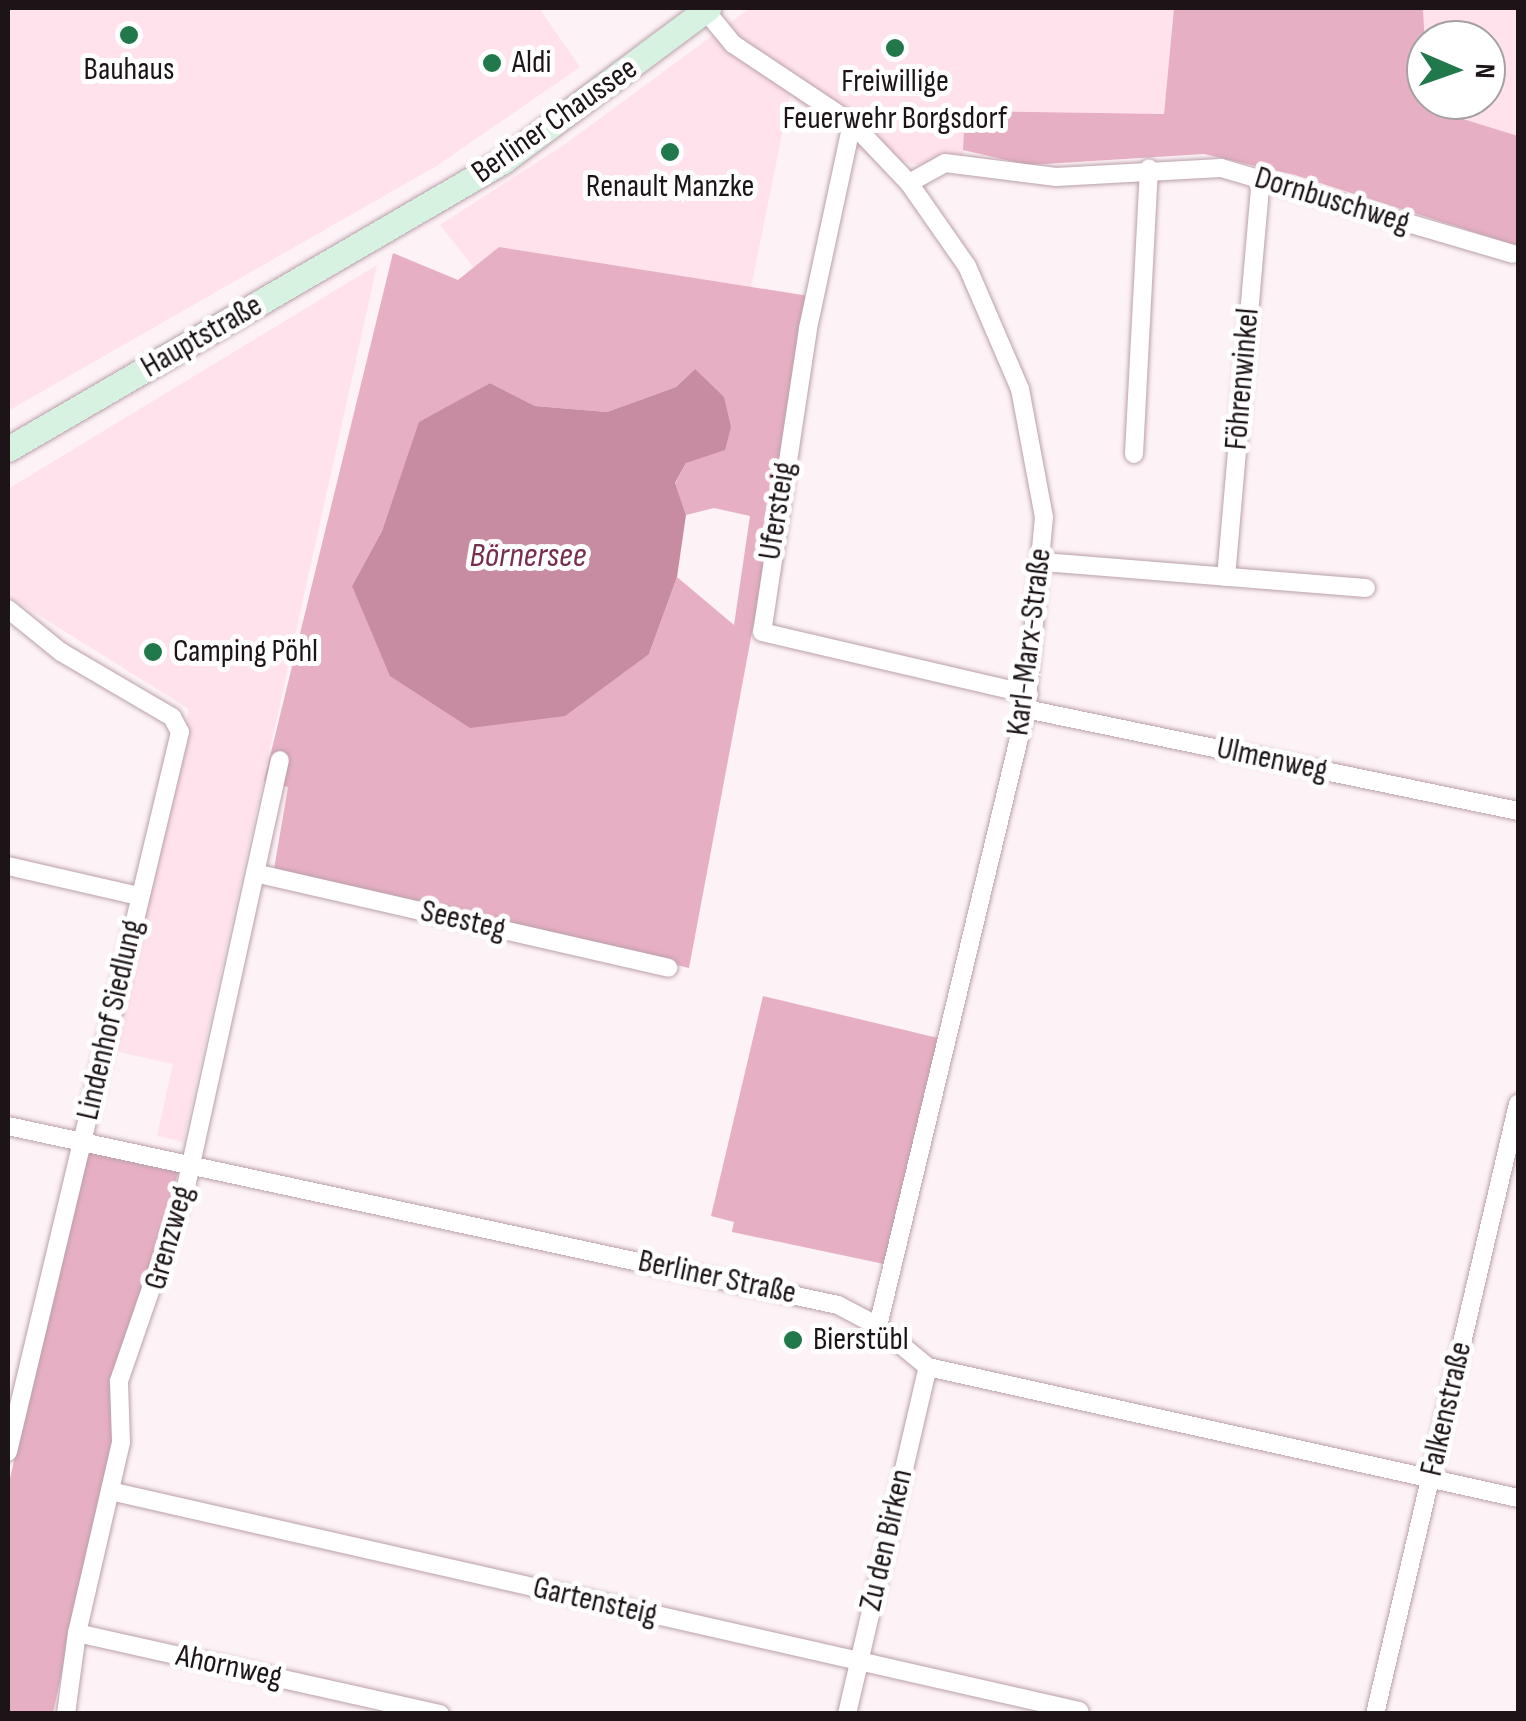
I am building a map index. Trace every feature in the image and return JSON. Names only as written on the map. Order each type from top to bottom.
[{"type":"main road","name":"Berliner Chaussee","points":[[395,224],[575,111],[706,9]]},
{"type":"main road","name":"Hauptstraße","points":[[8,449],[395,224]]},
{"type":"street","name":"Karl-Marx-Straße","points":[[706,9],[733,44],[852,123],[908,183],[967,266],[999,330],[1036,459],[1043,562],[1027,702],[878,1326]]},
{"type":"street","name":"Ufersteig","points":[[852,123],[808,328],[762,632],[1027,702]]},
{"type":"street","name":"Dornbuschweg","points":[[908,183],[945,163],[1056,178],[1149,168],[1221,168],[1513,254]]},
{"type":"street","points":[[1134,454],[1149,168]]},
{"type":"street","name":"Föhrenwinkel","points":[[1226,577],[1261,180]]},
{"type":"street","points":[[1043,562],[1366,588]]},
{"type":"street","name":"Lindenhof Siedlung","points":[[8,609],[61,652],[172,717],[180,732],[83,1144]]},
{"type":"street","name":"Ulmenweg","points":[[1027,702],[1518,810]]},
{"type":"street","name":"Grenzweg","points":[[66,1714],[77,1633],[121,1442],[119,1381],[157,1284],[192,1163],[259,874],[280,760]]},
{"type":"street","name":"Lindenhof Siedlung","points":[[8,866],[139,896]]},
{"type":"street","name":"Seesteg","points":[[259,874],[668,968]]},
{"type":"street","name":"Falkenstraße","points":[[1375,1714],[1518,1104]]},
{"type":"street","name":"Lindenhof Siedlung","points":[[8,1126],[192,1163]]},
{"type":"street","points":[[8,1452],[17,1370],[83,1144]]},
{"type":"street","name":"Berliner Straße","points":[[192,1163],[838,1305],[878,1326],[928,1367],[1518,1498]]},
{"type":"street","name":"Zu den Birken","points":[[847,1714],[928,1367]]},
{"type":"street","name":"Gartensteig","points":[[110,1491],[1079,1712]]},
{"type":"street","name":"Ahornweg","points":[[77,1633],[440,1714]]},
{"type":"shaded area","points":[[8,8],[539,8],[580,67],[438,165],[8,411]]},
{"type":"shaded area","points":[[750,8],[1174,8],[1164,114],[965,111],[963,174],[864,154],[790,95],[751,287],[499,247],[474,268],[440,225],[568,142]]},
{"type":"shaded area","points":[[1174,8],[1423,8],[1424,20],[1406,20],[1406,120],[1467,120],[1518,136],[1518,246],[1295,175],[1204,154],[1028,165],[963,150],[965,111],[1164,114]]},
{"type":"shaded area","points":[[1423,8],[1518,8],[1518,136],[1467,120],[1506,120],[1506,20],[1424,20]]},
{"type":"shaded area","points":[[499,247],[815,297],[689,968],[274,869],[288,787],[264,781],[393,253],[458,280]],"holes":[[[695,369],[686,463],[675,484],[686,515],[714,508],[750,516],[734,625],[677,577],[649,654],[352,586],[382,531],[420,422],[490,383],[535,406],[607,412],[676,387]]]},
{"type":"shaded area","points":[[377,265],[183,1142],[157,1136],[173,1064],[110,1050],[189,709],[8,596],[8,489]]},
{"type":"shaded area","points":[[763,996],[938,1038],[884,1264],[732,1232],[734,1222],[711,1216]]},
{"type":"shaded area","points":[[87,1143],[181,1161],[137,1326],[53,1713],[8,1714],[8,1487]]},
{"type":"water","name":"Börnersee","points":[[695,369],[724,397],[731,427],[725,450],[686,463],[675,483],[686,515],[677,577],[649,654],[565,716],[470,728],[390,676],[352,586],[382,531],[419,422],[490,383],[535,406],[607,412],[676,387]]},
{"type":"place","name":"Bauhaus","points":[[129,35]]},
{"type":"place","name":"Freiwillige Feuerwehr Borgsdorf","points":[[895,48]]},
{"type":"place","name":"Aldi","points":[[492,63]]},
{"type":"place","name":"Renault Manzke","points":[[670,152]]},
{"type":"place","name":"Camping Pöhl","points":[[153,652]]},
{"type":"place","name":"Bierstübl","points":[[793,1340]]}]
